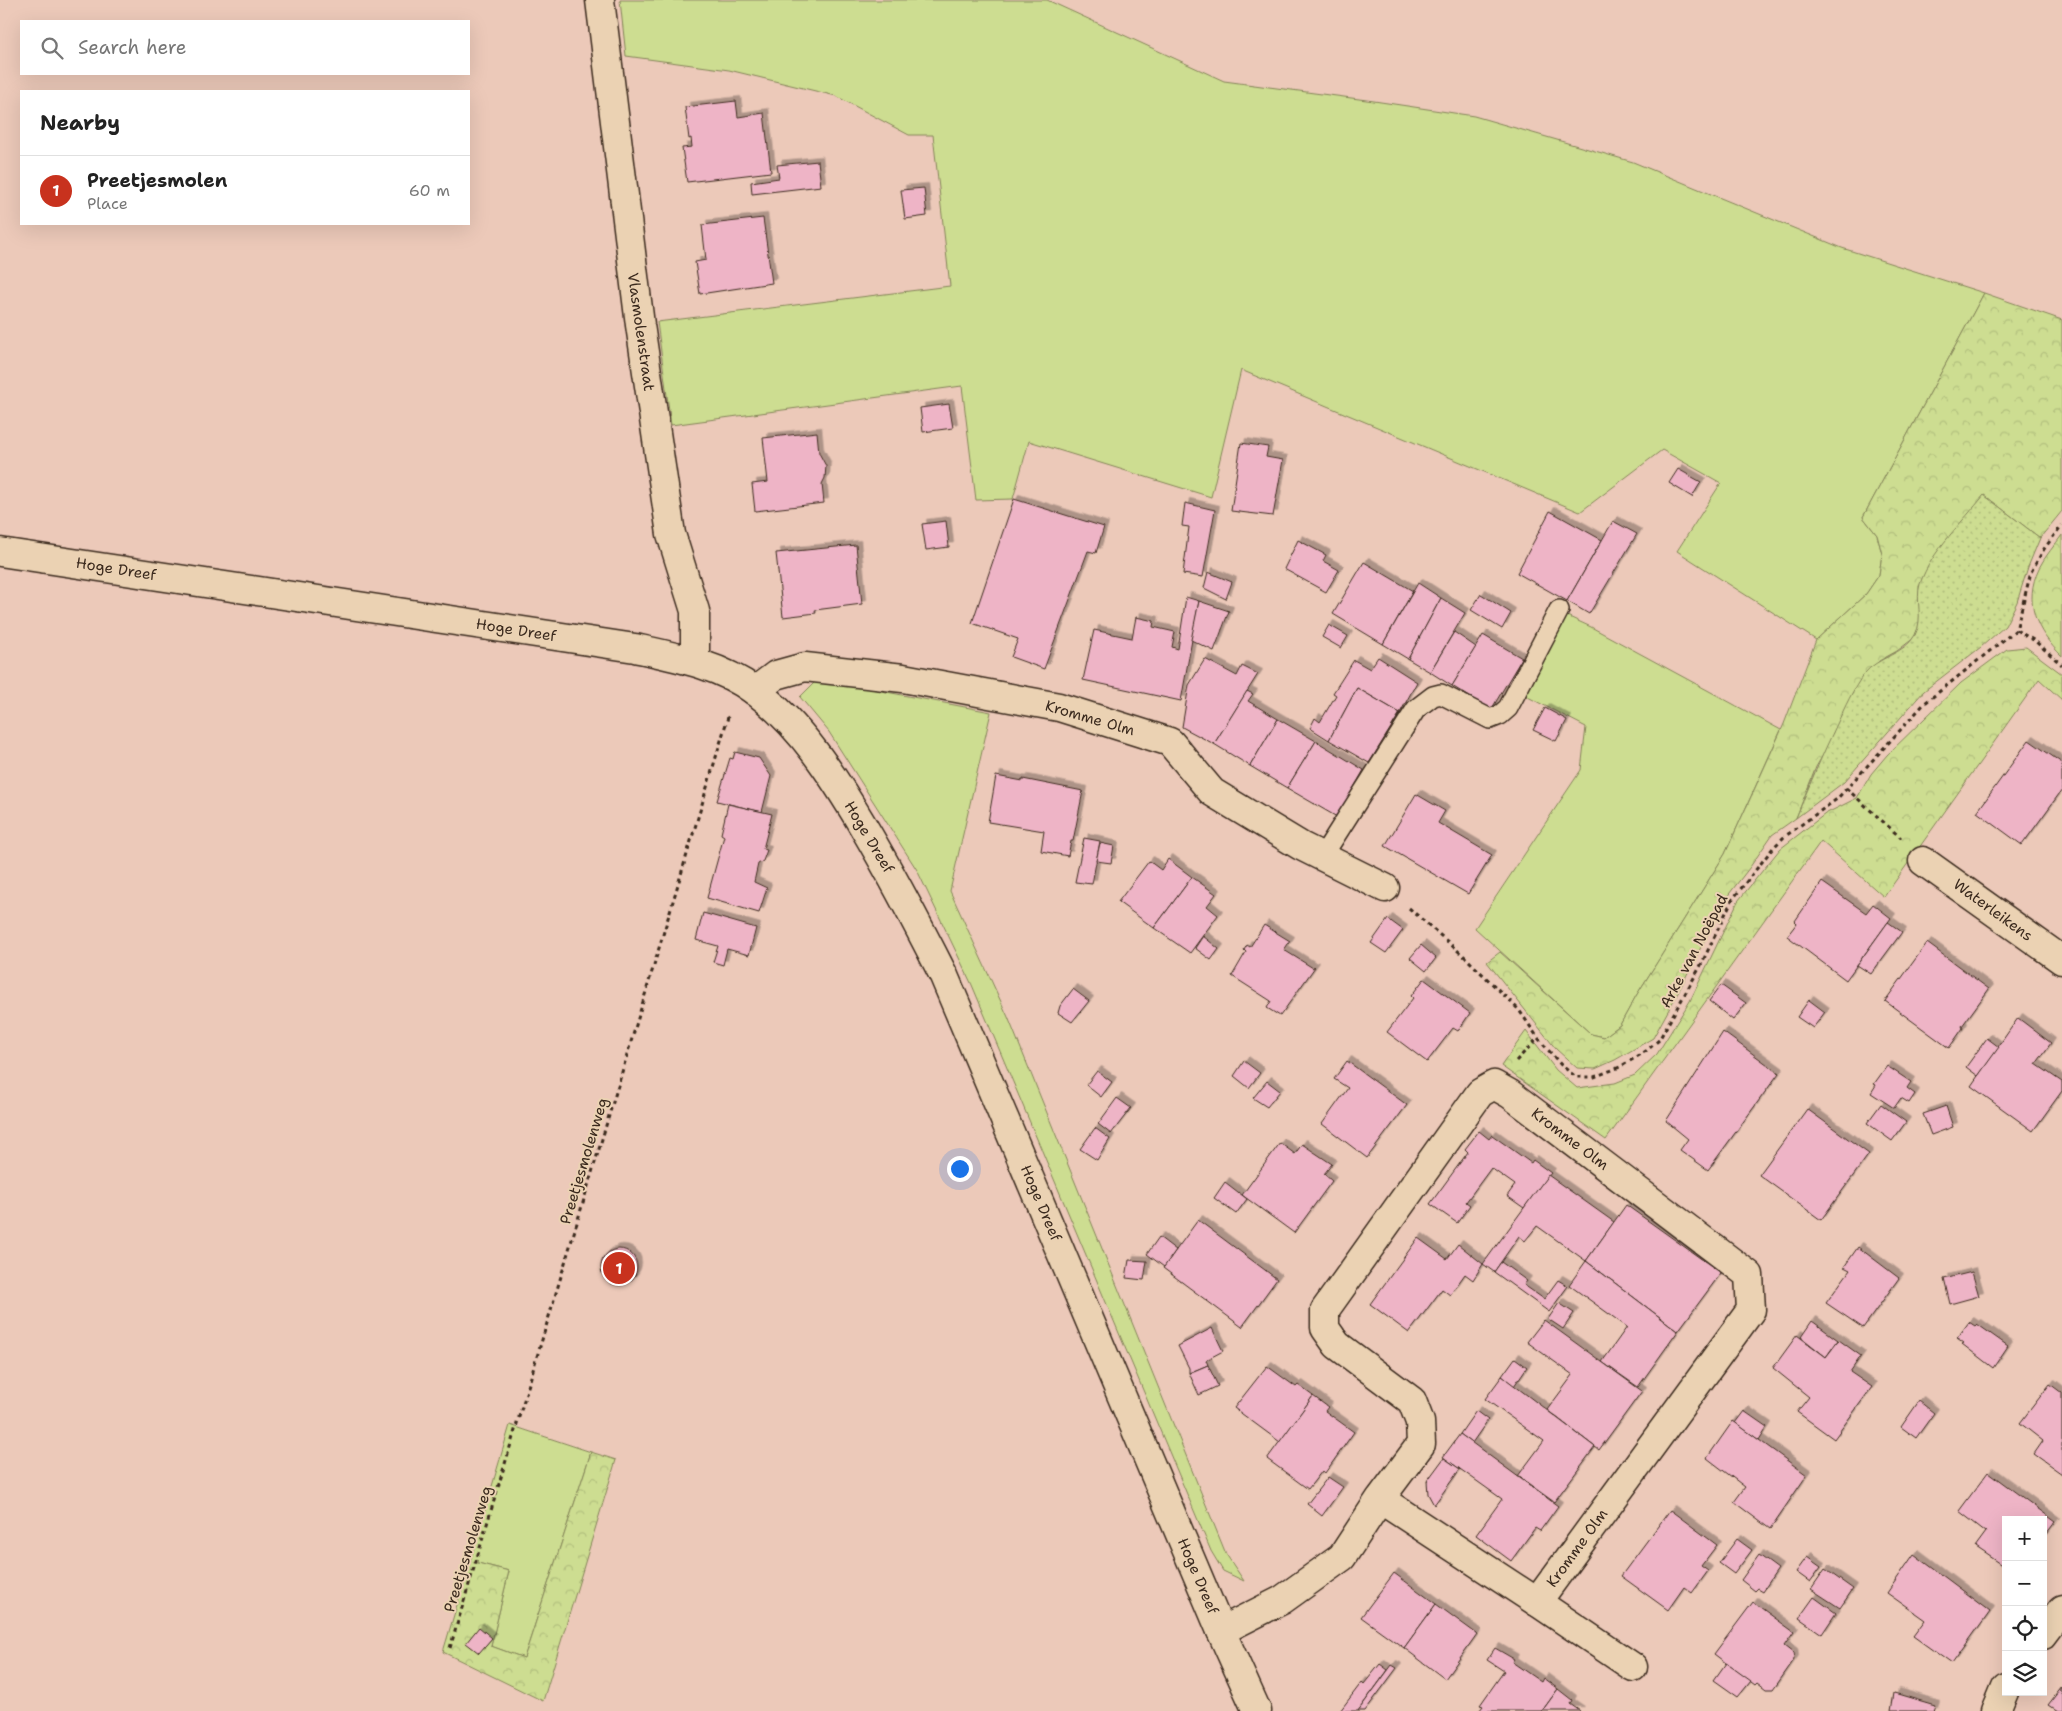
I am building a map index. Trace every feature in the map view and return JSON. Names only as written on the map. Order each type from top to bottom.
[{"type":"street","name":"Vlasmolenstraat","points":[[600,0],[644,354],[670,534],[695,612],[695,661]]},
{"type":"street","name":"Hoge Dreef","points":[[0,552],[635,648],[695,661],[719,670],[755,691],[793,726],[824,765],[896,882],[944,976],[1220,1631],[1258,1711]]},
{"type":"street","name":"Kromme Olm","points":[[755,691],[776,675],[805,667],[903,678],[1059,707],[1170,742],[1212,792],[1301,846],[1385,888]]},
{"type":"street","name":"Waterleikens","points":[[1924,861],[2062,960]]},
{"type":"street","name":"Kromme Olm","points":[[1220,1631],[1282,1600],[1342,1557],[1380,1499],[1421,1444],[1420,1422],[1412,1401],[1337,1345],[1325,1328],[1325,1310],[1480,1093],[1494,1085],[1510,1094],[1749,1275],[1751,1310],[1537,1602]]},
{"type":"street","name":"Kromme Olm","points":[[1380,1499],[1633,1666]]},
{"type":"street","points":[[2047,1631],[2062,1610]]},
{"type":"street","points":[[1996,1711],[2002,1696]]},
{"type":"lane","points":[[1322,857],[1416,709],[1433,696],[1441,694],[1490,719],[1500,715],[1508,708],[1559,610]]},
{"type":"path","points":[[2062,525],[2044,549],[2031,572],[2016,630],[2035,641],[2062,665]]},
{"type":"path","name":"Arke van Noëpad","points":[[1385,888],[1465,957],[1518,1010],[1561,1065],[1576,1077],[1594,1077],[1620,1067],[1646,1051],[1659,1040],[1700,967],[1732,900],[1784,837],[1836,799],[1925,703],[2016,630]]},
{"type":"path","name":"Preetjesmolenweg","points":[[450,1648],[728,717],[755,691]]},
{"type":"path","points":[[1846,788],[1924,861]]},
{"type":"green space","points":[[620,0],[1047,0],[1224,81],[1474,116],[1633,162],[1842,248],[1984,293],[1863,517],[1877,535],[1882,554],[1879,575],[1866,594],[1816,640],[1677,551],[1721,483],[1662,450],[1580,512],[1241,370],[1211,497],[1029,441],[1013,499],[976,500],[962,386],[671,425],[657,322],[950,286],[933,135],[909,135],[836,96],[729,70],[626,56]]},
{"type":"green space","points":[[1984,293],[2062,320],[2062,511],[2040,538],[1984,495],[1919,586],[1920,624],[1914,638],[1897,651],[1879,661],[1816,767],[1796,818],[1772,835],[1726,898],[1653,1038],[1595,1069],[1577,1068],[1556,1049],[1487,962],[1500,952],[1591,1034],[1604,1037],[1620,1025],[1636,996],[1725,854],[1784,724],[1816,640],[1866,594],[1879,575],[1882,554],[1877,535],[1863,517]]},
{"type":"green space","points":[[1984,495],[2040,538],[2017,602],[2005,626],[1924,691],[1844,782],[1796,818],[1826,747],[1856,686],[1870,668],[1905,647],[1915,635],[1919,622],[1919,590],[1925,572],[1948,537]]},
{"type":"green space","points":[[2062,535],[2062,656],[2039,626],[2032,604],[2032,593],[2039,568]]},
{"type":"green space","points":[[1567,616],[1591,627],[1781,730],[1725,854],[1636,996],[1620,1025],[1604,1037],[1591,1034],[1475,928],[1581,770],[1586,727],[1524,695]]},
{"type":"green space","points":[[2026,647],[2062,674],[2062,700],[2039,679],[1884,897],[1821,841],[1606,1140],[1501,1066],[1526,1031],[1556,1070],[1577,1088],[1615,1083],[1635,1075],[1657,1054],[1690,1001],[1738,901],[1780,849],[1825,814],[1857,798],[1871,774],[1887,755],[1961,683],[2007,649]]},
{"type":"green space","points":[[829,681],[991,712],[950,891],[1008,1017],[1226,1554],[1244,1581],[1223,1571],[1211,1551],[972,985],[917,870],[829,732],[800,697],[815,682]]},
{"type":"green space","points":[[510,1425],[591,1452],[524,1658],[491,1646],[509,1571],[470,1561]]},
{"type":"green space","points":[[591,1452],[616,1460],[543,1701],[443,1652],[470,1561],[509,1571],[491,1646],[524,1658]]},
{"type":"building","points":[[736,101],[738,117],[764,113],[771,172],[687,182],[682,148],[692,147],[691,138],[689,139],[685,107]]},
{"type":"building","points":[[818,161],[821,186],[752,194],[751,182],[779,178],[777,165]]},
{"type":"building","points":[[924,188],[927,216],[905,219],[901,190]]},
{"type":"building","points":[[763,218],[772,283],[700,294],[695,262],[706,260],[702,225]]},
{"type":"building","points":[[949,404],[953,428],[923,432],[920,408]]},
{"type":"building","points":[[817,432],[819,453],[826,466],[825,478],[822,484],[824,503],[755,511],[752,484],[768,482],[763,438]]},
{"type":"building","points":[[1241,443],[1268,447],[1266,457],[1283,460],[1273,516],[1231,511]]},
{"type":"building","points":[[1678,469],[1701,482],[1692,497],[1669,483]]},
{"type":"building","points":[[1014,499],[1104,527],[1096,553],[1088,551],[1044,669],[1011,657],[1018,639],[972,623]]},
{"type":"building","points":[[1185,503],[1215,510],[1203,577],[1183,574],[1189,527],[1182,526]]},
{"type":"building","points":[[1550,511],[1602,540],[1567,601],[1517,573]]},
{"type":"building","points":[[946,521],[949,547],[926,550],[922,524]]},
{"type":"building","points":[[1613,521],[1637,534],[1589,614],[1567,601]]},
{"type":"building","points":[[1298,540],[1326,555],[1323,561],[1339,570],[1326,592],[1284,569]]},
{"type":"building","points":[[856,545],[862,604],[815,610],[816,613],[783,617],[776,553]]},
{"type":"building","points":[[1364,562],[1413,591],[1383,644],[1333,614]]},
{"type":"building","points":[[1208,572],[1232,582],[1226,599],[1204,588]]},
{"type":"building","points":[[1418,583],[1441,598],[1408,659],[1383,644]]},
{"type":"building","points":[[1481,594],[1511,613],[1502,629],[1471,610]]},
{"type":"building","points":[[1186,597],[1199,601],[1181,701],[1083,680],[1094,630],[1132,638],[1136,617],[1154,621],[1153,627],[1175,632],[1172,647],[1178,649]]},
{"type":"building","points":[[1441,598],[1465,613],[1430,672],[1408,659]]},
{"type":"building","points":[[1199,601],[1229,611],[1214,651],[1191,640]]},
{"type":"building","points":[[1329,625],[1348,636],[1341,648],[1322,637]]},
{"type":"building","points":[[1454,632],[1476,647],[1452,686],[1430,672]]},
{"type":"building","points":[[1483,635],[1522,658],[1491,710],[1452,686]]},
{"type":"building","points":[[1378,657],[1417,682],[1400,713],[1357,688],[1329,740],[1310,728],[1315,718],[1320,722],[1336,695],[1333,693],[1354,660],[1370,669]]},
{"type":"building","points":[[1205,659],[1237,676],[1242,666],[1258,674],[1214,744],[1182,727],[1189,685]]},
{"type":"building","points":[[1357,688],[1400,713],[1369,763],[1329,740]]},
{"type":"building","points":[[1247,691],[1253,694],[1248,701],[1278,719],[1250,766],[1214,744]]},
{"type":"building","points":[[1545,708],[1567,720],[1556,741],[1533,730]]},
{"type":"building","points":[[1278,719],[1316,741],[1287,788],[1250,766]]},
{"type":"building","points":[[2029,740],[2062,763],[2062,790],[2022,845],[1977,812]]},
{"type":"building","points":[[1316,741],[1364,770],[1337,817],[1287,788]]},
{"type":"building","points":[[735,752],[759,758],[771,776],[762,812],[717,801],[730,758],[733,759]]},
{"type":"building","points":[[996,776],[1023,781],[1023,779],[1083,791],[1068,856],[1041,851],[1044,831],[988,822]]},
{"type":"building","points":[[1416,794],[1445,811],[1438,823],[1492,855],[1468,894],[1385,846]]},
{"type":"building","points":[[728,804],[772,814],[763,849],[767,850],[763,861],[758,864],[754,882],[767,888],[759,913],[707,898],[724,836],[721,834]]},
{"type":"building","points":[[1084,838],[1100,841],[1092,884],[1075,882]]},
{"type":"building","points":[[1100,843],[1114,846],[1111,863],[1096,861]]},
{"type":"building","points":[[1168,859],[1192,877],[1154,928],[1118,902],[1149,861],[1161,870]]},
{"type":"building","points":[[1192,877],[1216,894],[1207,906],[1218,915],[1190,953],[1154,928]]},
{"type":"building","points":[[1822,882],[1866,913],[1873,904],[1891,918],[1846,980],[1787,936]]},
{"type":"building","points":[[703,913],[756,928],[749,955],[727,949],[723,965],[713,962],[718,946],[696,940]]},
{"type":"building","points":[[1388,919],[1403,930],[1386,953],[1371,943]]},
{"type":"building","points":[[1888,922],[1902,932],[1871,974],[1857,965]]},
{"type":"building","points":[[1264,925],[1290,941],[1284,950],[1313,968],[1315,967],[1280,1016],[1267,1008],[1271,1001],[1232,976],[1246,952],[1244,950],[1247,945],[1250,947]]},
{"type":"building","points":[[1203,936],[1219,949],[1211,960],[1195,948]]},
{"type":"building","points":[[1927,943],[1989,989],[1962,1026],[1963,1028],[1949,1048],[1885,1001]]},
{"type":"building","points":[[1421,945],[1436,958],[1426,971],[1410,958]]},
{"type":"building","points":[[1424,979],[1470,1013],[1458,1031],[1453,1028],[1427,1062],[1387,1032],[1413,998],[1411,996]]},
{"type":"building","points":[[1721,985],[1746,1003],[1733,1020],[1709,1001]]},
{"type":"building","points":[[1073,989],[1089,1001],[1072,1022],[1058,1013],[1060,1006]]},
{"type":"building","points":[[1809,1000],[1825,1012],[1813,1028],[1797,1017]]},
{"type":"building","points":[[2018,1018],[2051,1043],[2036,1064],[2062,1082],[2062,1091],[2033,1131],[1971,1086]]},
{"type":"building","points":[[1723,1032],[1779,1073],[1708,1170],[1680,1150],[1688,1139],[1666,1121]]},
{"type":"building","points":[[1987,1038],[1999,1047],[1978,1076],[1966,1067]]},
{"type":"building","points":[[1244,1061],[1260,1073],[1249,1088],[1234,1076]]},
{"type":"building","points":[[1347,1061],[1407,1105],[1367,1158],[1322,1124],[1348,1088],[1334,1079]]},
{"type":"building","points":[[1887,1066],[1911,1082],[1907,1088],[1915,1094],[1909,1103],[1901,1098],[1894,1108],[1871,1093],[1876,1085],[1874,1084]]},
{"type":"building","points":[[1097,1071],[1112,1082],[1101,1097],[1086,1085]]},
{"type":"building","points":[[1267,1081],[1280,1091],[1267,1107],[1253,1098]]},
{"type":"building","points":[[1117,1098],[1131,1108],[1111,1134],[1098,1124]]},
{"type":"building","points":[[1881,1104],[1906,1122],[1892,1141],[1867,1123]]},
{"type":"building","points":[[1946,1106],[1953,1127],[1931,1135],[1923,1114]]},
{"type":"building","points":[[1807,1109],[1869,1154],[1821,1220],[1759,1175]]},
{"type":"building","points":[[1095,1128],[1110,1139],[1097,1160],[1080,1149]]},
{"type":"building","points":[[1479,1131],[1489,1139],[1492,1135],[1531,1163],[1533,1160],[1551,1173],[1524,1208],[1507,1196],[1515,1185],[1491,1168],[1466,1202],[1470,1205],[1457,1223],[1430,1204],[1468,1152],[1465,1149]]},
{"type":"building","points":[[1280,1143],[1295,1154],[1302,1144],[1332,1164],[1324,1174],[1332,1181],[1294,1233],[1242,1195]]},
{"type":"building","points":[[1548,1175],[1614,1222],[1586,1261],[1537,1226],[1525,1241],[1519,1236],[1494,1272],[1483,1264]]},
{"type":"building","points":[[1225,1182],[1247,1199],[1236,1214],[1214,1198]]},
{"type":"building","points":[[1626,1205],[1721,1273],[1678,1331],[1586,1261]]},
{"type":"building","points":[[1198,1220],[1277,1279],[1242,1327],[1163,1268]]},
{"type":"building","points":[[1159,1237],[1176,1250],[1164,1267],[1147,1254]]},
{"type":"building","points":[[1418,1238],[1447,1259],[1458,1244],[1483,1264],[1473,1280],[1465,1274],[1450,1295],[1442,1289],[1409,1333],[1370,1304]]},
{"type":"building","points":[[1858,1247],[1899,1278],[1863,1328],[1826,1303],[1850,1270],[1844,1267]]},
{"type":"building","points":[[619,1249],[632,1254],[637,1267],[632,1280],[619,1285],[606,1280],[601,1267],[606,1254]]},
{"type":"building","points":[[1129,1260],[1147,1261],[1144,1280],[1126,1278]]},
{"type":"building","points":[[1586,1261],[1678,1331],[1638,1387],[1602,1362],[1627,1327],[1569,1285]]},
{"type":"building","points":[[1501,1262],[1527,1281],[1524,1285],[1544,1299],[1558,1280],[1568,1286],[1549,1312],[1494,1272]]},
{"type":"building","points":[[1972,1272],[1979,1296],[1950,1304],[1944,1279]]},
{"type":"building","points":[[1559,1303],[1574,1313],[1563,1329],[1548,1319]]},
{"type":"building","points":[[1544,1320],[1642,1391],[1599,1450],[1547,1410],[1573,1375],[1527,1342]]},
{"type":"building","points":[[1812,1321],[1838,1340],[1826,1357],[1801,1337]]},
{"type":"building","points":[[1969,1322],[1975,1326],[1977,1324],[2008,1346],[1993,1368],[1957,1338]]},
{"type":"building","points":[[1212,1328],[1223,1351],[1206,1360],[1208,1365],[1189,1373],[1189,1368],[1178,1346]]},
{"type":"building","points":[[1797,1335],[1826,1357],[1839,1340],[1861,1356],[1850,1372],[1872,1387],[1834,1439],[1797,1412],[1809,1397],[1773,1368]]},
{"type":"building","points":[[1515,1358],[1527,1367],[1514,1386],[1502,1376]]},
{"type":"building","points":[[1208,1365],[1218,1386],[1199,1395],[1189,1373]]},
{"type":"building","points":[[1267,1366],[1296,1387],[1298,1385],[1313,1396],[1280,1442],[1234,1408]]},
{"type":"building","points":[[1502,1376],[1595,1447],[1554,1502],[1518,1476],[1544,1441],[1485,1399]]},
{"type":"building","points":[[2050,1384],[2062,1393],[2062,1474],[2034,1454],[2043,1441],[2020,1423]]},
{"type":"building","points":[[1313,1396],[1328,1407],[1325,1411],[1354,1432],[1325,1473],[1322,1471],[1308,1489],[1267,1459]]},
{"type":"building","points":[[1919,1401],[1934,1413],[1916,1438],[1901,1427]]},
{"type":"building","points":[[1476,1411],[1488,1420],[1472,1443],[1460,1434]]},
{"type":"building","points":[[1744,1411],[1767,1427],[1759,1440],[1735,1423]]},
{"type":"building","points":[[1733,1421],[1807,1475],[1770,1529],[1734,1502],[1745,1487],[1707,1458]]},
{"type":"building","points":[[1460,1434],[1558,1506],[1540,1531],[1535,1528],[1511,1561],[1476,1535],[1502,1499],[1443,1457]]},
{"type":"building","points":[[1444,1458],[1460,1469],[1434,1505],[1428,1494],[1427,1481]]},
{"type":"building","points":[[1988,1472],[2056,1522],[2047,1534],[2047,1516],[2002,1516],[2002,1565],[1975,1547],[1986,1532],[1959,1511]]},
{"type":"building","points":[[1328,1477],[1343,1487],[1322,1516],[1307,1504]]},
{"type":"building","points":[[1670,1510],[1717,1545],[1701,1566],[1708,1571],[1692,1593],[1684,1587],[1668,1610],[1621,1576]]},
{"type":"building","points":[[1737,1539],[1752,1550],[1734,1574],[1719,1563]]},
{"type":"building","points":[[1914,1554],[1990,1611],[1952,1664],[1913,1636],[1925,1620],[1887,1593]]},
{"type":"building","points":[[1759,1555],[1778,1569],[1763,1591],[1758,1588],[1755,1591],[1741,1580]]},
{"type":"building","points":[[1807,1557],[1821,1567],[1810,1582],[1796,1572]]},
{"type":"building","points":[[1825,1569],[1853,1589],[1840,1608],[1811,1589]]},
{"type":"building","points":[[1394,1573],[1436,1604],[1404,1648],[1361,1617]]},
{"type":"building","points":[[1814,1597],[1836,1613],[1822,1634],[1799,1618]]},
{"type":"building","points":[[1753,1602],[1794,1632],[1784,1646],[1793,1653],[1794,1660],[1773,1690],[1766,1690],[1757,1683],[1755,1685],[1714,1654]]},
{"type":"building","points":[[1436,1604],[1477,1634],[1445,1679],[1404,1648]]},
{"type":"building","points":[[479,1627],[492,1638],[479,1653],[466,1643]]},
{"type":"building","points":[[1495,1648],[1514,1659],[1512,1662],[1541,1682],[1543,1678],[1558,1689],[1542,1711],[1479,1711],[1483,1706],[1480,1705],[1504,1671],[1487,1660]]},
{"type":"building","points":[[1726,1663],[1751,1681],[1738,1697],[1714,1680]]},
{"type":"building","points":[[1380,1664],[1388,1670],[1358,1711],[1340,1711],[1362,1682],[1364,1684]]},
{"type":"building","points":[[1392,1665],[1397,1668],[1365,1711],[1358,1711]]},
{"type":"building","points":[[2062,1687],[2062,1711],[2057,1711],[2048,1705]]},
{"type":"building","points":[[1558,1689],[1572,1700],[1570,1704],[1580,1711],[1542,1711]]},
{"type":"building","points":[[1894,1693],[1935,1705],[1933,1711],[1891,1711]]},
{"type":"place","name":"Preetjesmolen","points":[[619,1268]]}]
